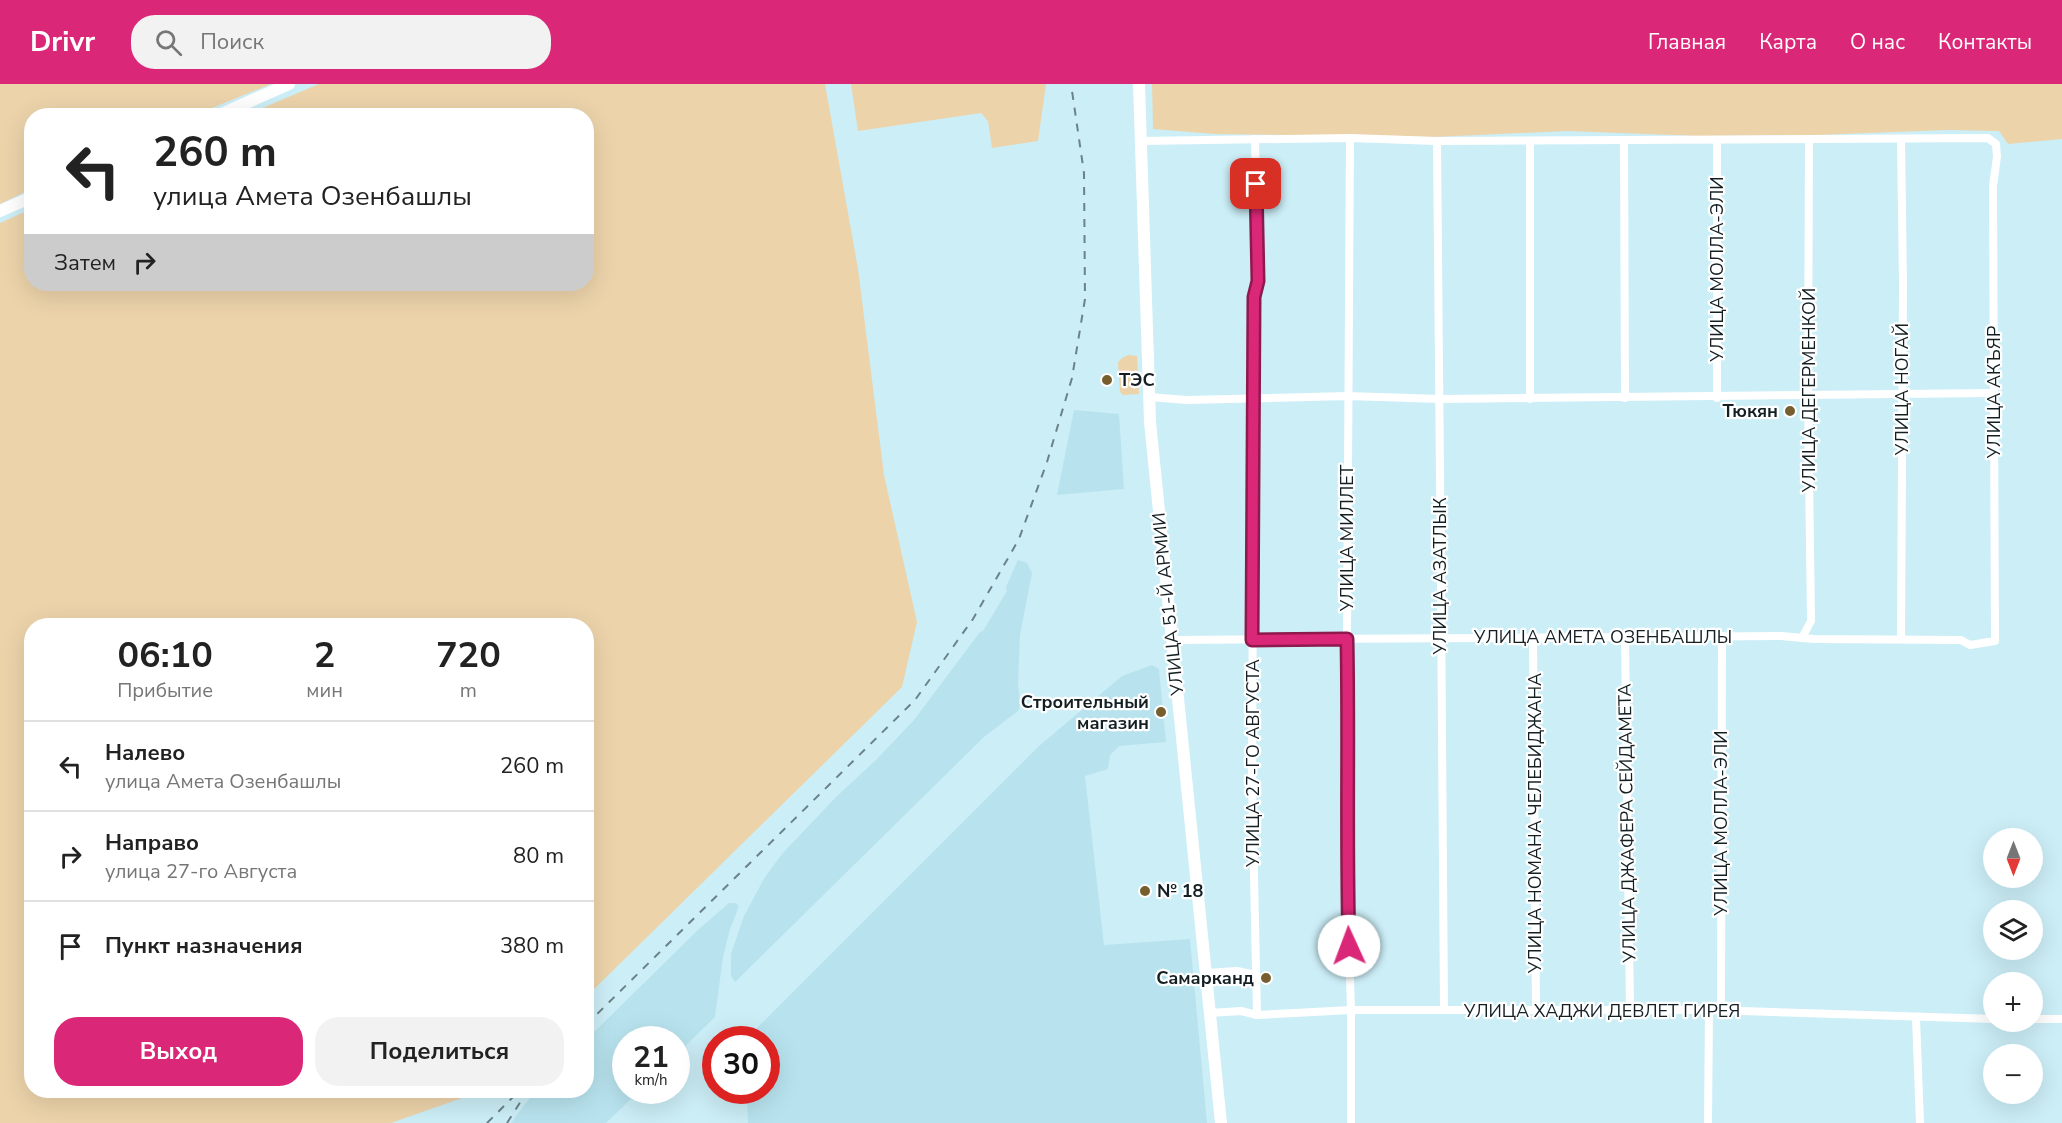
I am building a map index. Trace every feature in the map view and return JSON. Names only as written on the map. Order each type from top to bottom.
[{"type":"main road","points":[[235,108],[289,84]]},
{"type":"main road","name":"УЛИЦА 51-Й АРМИИ","points":[[1139,84],[1149,397],[1157,497],[1221,1123]]},
{"type":"main road","points":[[0,211],[24,200]]},
{"type":"street","points":[[1140,141],[1350,138],[1437,141],[1901,139]]},
{"type":"street","name":"УЛИЦА МИЛЛЕТ","points":[[1350,138],[1347,882],[1351,1010],[1351,1123]]},
{"type":"street","name":"УЛИЦА АКЪЯР","points":[[1901,139],[1988,138],[1995,144],[1997,157],[1994,186],[1995,641]]},
{"type":"street","name":"УЛИЦА 27-ГО АВГУСТА","points":[[1255,139],[1258,281],[1254,297],[1252,640],[1253,884],[1257,1015]]},
{"type":"street","name":"УЛИЦА ДЕГЕРМЕНКОЙ","points":[[1802,638],[1811,621],[1808,396],[1809,139]]},
{"type":"street","name":"УЛИЦА НОГАЙ","points":[[1901,139],[1901,639]]},
{"type":"street","points":[[1624,140],[1625,398]]},
{"type":"street","name":"УЛИЦА МОЛЛА-ЭЛИ","points":[[1717,140],[1717,398]]},
{"type":"street","name":"УЛИЦА АЗАТЛЫК","points":[[1437,141],[1441,399],[1440,639],[1444,1010]]},
{"type":"street","points":[[1530,141],[1530,399]]},
{"type":"street","points":[[1149,397],[1187,400],[1348,396],[1530,399],[1994,393]]},
{"type":"street","name":"УЛИЦА МОЛЛА-ЭЛИ","points":[[1721,1010],[1722,636]]},
{"type":"street","name":"УЛИЦА АМЕТА ОЗЕНБАШЛЫ","points":[[1173,640],[1781,636],[1960,640],[1970,645],[1995,641]]},
{"type":"street","name":"УЛИЦА ДЖАФЕРА СЕЙДАМЕТА","points":[[1625,637],[1630,1010]]},
{"type":"street","name":"УЛИЦА НОМАНА ЧЕЛЕБИДЖАНА","points":[[1533,638],[1536,1009]]},
{"type":"street","points":[[1206,973],[1237,971],[1256,975]]},
{"type":"street","name":"УЛИЦА ХАДЖИ ДЕВЛЕТ ГИРЕЯ","points":[[1210,1013],[1241,1011],[1257,1015],[1351,1010],[1721,1010],[1983,1019]]},
{"type":"street","points":[[1708,1010],[1708,1123]]},
{"type":"street","points":[[1916,1018],[1920,1123]]},
{"type":"street","points":[[2043,1019],[2062,1019]]},
{"type":"shaded area","points":[[0,84],[271,84],[212,108],[24,108],[24,192],[0,204]]},
{"type":"shaded area","points":[[319,84],[825,84],[858,269],[884,475],[917,622],[902,687],[594,989],[594,618],[24,618],[24,1098],[462,1098],[391,1123],[0,1123],[0,223],[24,212],[24,291],[594,291],[594,108],[262,108]]},
{"type":"shaded area","points":[[851,84],[1046,84],[1038,141],[992,148],[988,121],[981,113],[858,131]]},
{"type":"shaded area","points":[[1152,84],[2062,84],[2062,139],[2008,144],[1999,131],[1947,130],[1700,136],[1567,131],[1433,137],[1215,134],[1153,129]]},
{"type":"shaded area","points":[[1128,355],[1137,356],[1139,394],[1123,395],[1120,392],[1118,362]]},
{"type":"shaded area","points":[[1074,410],[1119,414],[1124,489],[1057,495]]},
{"type":"shaded area","points":[[1018,560],[1027,563],[1032,573],[1020,635],[1018,682],[1020,705],[1018,711],[984,737],[735,982],[731,976],[731,954],[744,916],[765,877],[782,854],[836,797],[914,720],[983,631],[1007,591],[1006,587]]},
{"type":"shaded area","points":[[1152,665],[1159,669],[1166,742],[1119,746],[1110,755],[1108,769],[1085,776],[1104,945],[1190,939],[1207,1123],[748,1123],[747,1104],[780,1104],[780,1026],[759,1026],[1039,746],[1122,676]]},
{"type":"shaded area","points":[[729,903],[739,906],[723,957],[715,1017],[706,1026],[702,1026],[702,1030],[690,1041],[690,1026],[612,1026],[612,1104],[626,1104],[606,1123],[511,1123],[530,1098],[594,1098],[594,1032],[699,929]]},
{"type":"railway","points":[[594,1017],[915,700],[973,619],[1019,539],[1047,462],[1072,378],[1085,299],[1084,173],[1071,84]]},
{"type":"railway","points":[[487,1123],[512,1098]]},
{"type":"railway","points":[[507,1123],[523,1098]]},
{"type":"place","name":"ТЭС","points":[[1107,380]]},
{"type":"place","name":"Тюкян","points":[[1790,411]]},
{"type":"place","name":"Строительный магазин","points":[[1161,712]]},
{"type":"place","name":"№ 18","points":[[1145,891]]},
{"type":"place","name":"Самарканд","points":[[1266,978]]},
{"type":"route","points":[[1256,184],[1258,281],[1254,297],[1252,640],[1347,639],[1349,946]]}]
